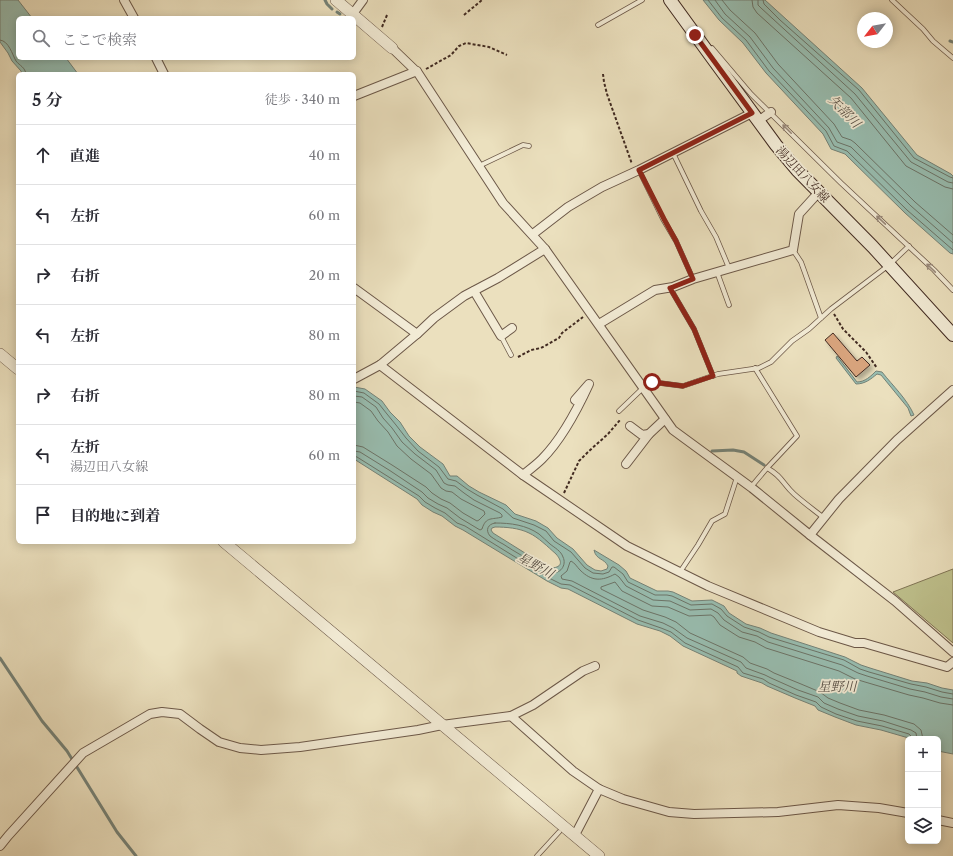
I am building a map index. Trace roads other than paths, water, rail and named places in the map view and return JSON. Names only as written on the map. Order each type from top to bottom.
[{"type":"main road","name":"湯辺田八女線","points":[[670,0],[755,117],[797,170],[873,247],[953,335]]},
{"type":"street","points":[[124,0],[133,16]]},
{"type":"street","points":[[336,0],[352,15],[363,0]]},
{"type":"street","points":[[356,18],[418,72],[503,203],[533,234],[545,249],[672,430],[751,487],[894,601],[953,652]]},
{"type":"street","points":[[157,60],[163,72]]},
{"type":"street","points":[[356,95],[418,72]]},
{"type":"street","points":[[533,234],[575,203],[602,187],[673,153],[755,117],[771,112]]},
{"type":"street","points":[[599,324],[655,290],[670,288],[693,279],[793,250],[799,214],[819,192]]},
{"type":"street","points":[[356,378],[380,365],[434,318],[464,296],[498,278],[545,249]]},
{"type":"street","points":[[356,289],[417,334]]},
{"type":"street","points":[[474,291],[501,336],[512,328]]},
{"type":"street","points":[[0,354],[16,367]]},
{"type":"street","points":[[380,365],[523,475],[627,546],[708,586],[819,632],[855,643],[864,642],[946,667],[953,662]]},
{"type":"street","points":[[523,475],[543,458],[558,439],[589,384],[575,400]]},
{"type":"street","points":[[810,535],[839,499],[897,440],[953,390]]},
{"type":"street","points":[[626,464],[649,434],[665,419]]},
{"type":"street","points":[[630,426],[642,435],[649,434]]},
{"type":"street","points":[[226,544],[599,856]]},
{"type":"street","points":[[0,846],[83,753],[150,714],[162,712],[180,714],[219,742],[240,748],[261,750],[300,747],[511,716],[533,705],[583,671],[595,666]]},
{"type":"street","points":[[511,716],[573,771],[599,789],[622,799],[668,812],[694,814],[778,812],[838,806],[879,808],[905,812]]},
{"type":"street","points":[[575,835],[599,789]]},
{"type":"street","points":[[941,821],[953,824]]},
{"type":"lane","points":[[598,25],[642,0]]},
{"type":"lane","points":[[892,0],[923,29],[933,41],[953,58]]},
{"type":"lane","points":[[688,25],[715,52],[751,94],[771,112],[841,183],[909,246],[953,290]]},
{"type":"lane","points":[[479,166],[523,145],[528,146]]},
{"type":"lane","points":[[673,153],[701,211],[716,237],[729,269]]},
{"type":"lane","points":[[637,171],[676,241],[693,279]]},
{"type":"lane","points":[[619,411],[642,386],[652,382],[683,386],[718,374],[755,368],[771,362],[792,341],[889,265],[909,246]]},
{"type":"lane","points":[[793,250],[801,262],[821,318]]},
{"type":"lane","points":[[717,272],[729,305]]},
{"type":"lane","points":[[670,288],[694,329],[713,376]]},
{"type":"lane","points":[[501,336],[511,355]]},
{"type":"lane","points":[[751,487],[797,436],[755,368]]},
{"type":"lane","points":[[767,468],[774,471],[781,477],[794,494],[824,518]]},
{"type":"lane","points":[[680,572],[712,521],[725,514],[737,477]]},
{"type":"lane","points":[[536,856],[559,832]]},
{"type":"water","points":[[0,0],[18,0],[30,16],[16,16],[16,60],[68,60],[76,72],[21,72],[12,61],[0,42]]},
{"type":"water","name":"矢部川","points":[[703,0],[765,0],[862,88],[917,155],[953,176],[953,254],[905,213],[845,154],[831,149],[823,134],[766,73],[743,43],[719,20]]},
{"type":"water","points":[[837,356],[857,382],[865,380],[876,371],[882,372],[904,398],[914,415],[911,416],[908,408],[881,375],[877,374],[865,382],[856,384],[836,358]]},
{"type":"water","name":"星野川","points":[[356,387],[365,389],[382,401],[400,422],[409,436],[420,447],[443,464],[450,476],[457,476],[479,492],[506,505],[515,514],[536,521],[548,528],[557,538],[573,549],[587,565],[595,570],[601,571],[607,569],[608,566],[596,556],[594,550],[619,565],[626,571],[630,578],[657,591],[673,592],[692,601],[712,600],[724,606],[729,613],[746,624],[845,657],[870,668],[912,681],[927,683],[953,690],[953,754],[941,752],[941,736],[905,737],[856,725],[818,710],[815,706],[762,683],[741,676],[737,673],[737,671],[683,646],[670,636],[660,631],[637,624],[568,589],[561,588],[547,581],[422,505],[417,499],[356,460]],"holes":[[[495,527],[525,531],[543,542],[556,554],[560,561],[560,565],[552,568],[525,553],[493,533],[491,530]]]},
{"type":"waterway","points":[[325,0],[332,9]]},
{"type":"waterway","points":[[712,451],[733,450],[744,452],[764,465]]},
{"type":"waterway","points":[[0,658],[42,721],[67,751],[117,832],[136,856]]}]
